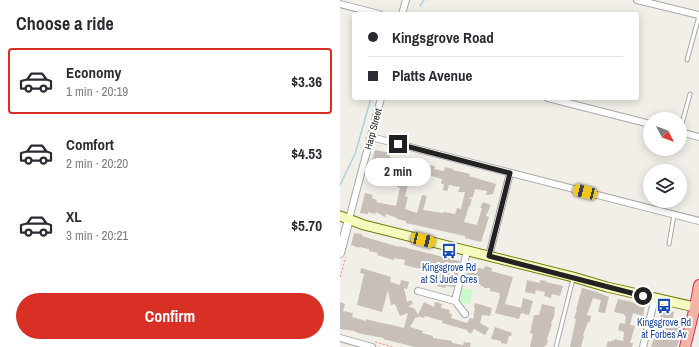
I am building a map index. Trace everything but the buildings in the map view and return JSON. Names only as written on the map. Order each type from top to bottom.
[{"type":"highway","points":[[685,347],[697,308],[699,284]]},
{"type":"main road","points":[[340,216],[364,225],[574,277],[607,287],[697,308]]},
{"type":"street","points":[[403,12],[406,0]]},
{"type":"street","points":[[637,0],[699,16]]},
{"type":"street","points":[[340,12],[341,4],[371,12]]},
{"type":"street","name":"Harp Street","points":[[340,253],[380,100]]},
{"type":"street","points":[[556,100],[643,122]]},
{"type":"street","points":[[687,134],[699,137]]},
{"type":"street","points":[[371,138],[699,221]]},
{"type":"street","points":[[489,256],[510,173]]},
{"type":"street","points":[[455,301],[467,251]]},
{"type":"street","points":[[418,291],[455,301],[465,314]]},
{"type":"street","points":[[643,347],[655,298]]},
{"type":"street","points":[[340,338],[372,347]]},
{"type":"lane","points":[[687,60],[699,16]]},
{"type":"lane","points":[[685,112],[690,94]]},
{"type":"lane","points":[[669,244],[674,215]]},
{"type":"lane","points":[[556,347],[574,277]]},
{"type":"green space","points":[[462,288],[473,291],[470,304],[459,302]]},
{"type":"waterway","points":[[420,6],[424,0]]},
{"type":"waterway","points":[[340,185],[355,154],[370,100]]},
{"type":"place","name":"Kingsgrove Rd at St Jude Cres","points":[[449,251]]},
{"type":"place","name":"Kingsgrove Rd at Forbes Av","points":[[664,306]]},
{"type":"route","points":[[398,144],[510,173],[489,256],[643,296]]}]
